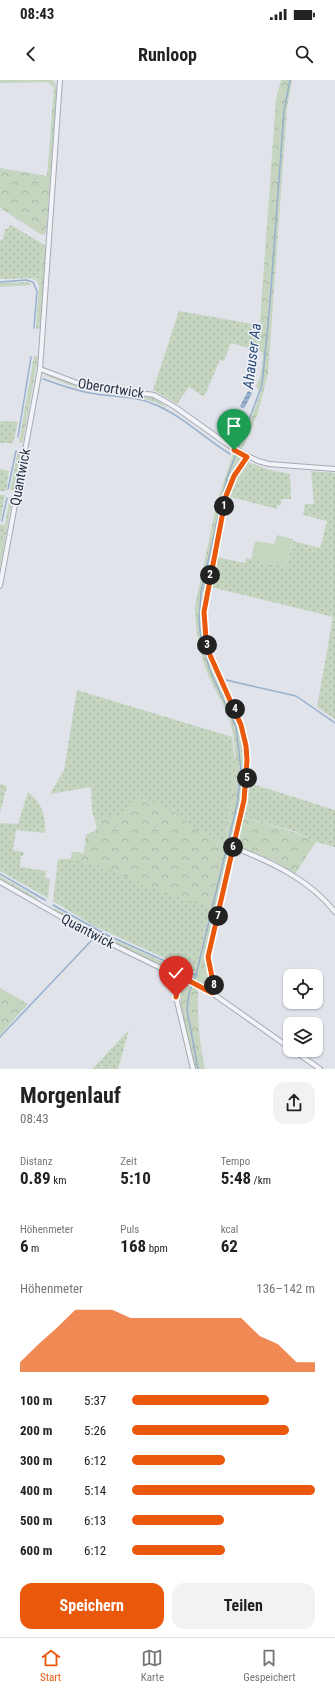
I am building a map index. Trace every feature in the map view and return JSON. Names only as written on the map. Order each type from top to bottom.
[{"type":"street","points":[[40,370],[60,80]]},
{"type":"street","name":"Oberortwick","points":[[40,370],[80,384],[154,395],[175,407],[234,450],[247,457],[269,464],[335,469]]},
{"type":"street","name":"Quantwick","points":[[0,586],[40,370]]},
{"type":"street","points":[[212,993],[214,987],[208,957],[246,789],[246,746],[236,713],[210,655],[206,639],[204,612],[226,496],[234,476],[247,457]]},
{"type":"street","points":[[233,847],[253,855],[295,876],[313,889],[335,912]]},
{"type":"street","name":"Quantwick","points":[[0,882],[91,934],[180,976],[212,993],[283,1043]]},
{"type":"street","points":[[180,976],[176,997],[193,1069]]},
{"type":"street","points":[[302,1057],[320,1069]]},
{"type":"green space","points":[[0,80],[53,80],[57,87],[46,234],[42,235],[0,208],[0,168],[47,176],[54,88],[48,82],[0,83]]},
{"type":"green space","points":[[281,80],[292,80],[287,108],[268,373],[258,413],[241,452],[229,443],[242,419],[250,420],[261,392],[256,387],[261,374],[263,353],[258,350],[276,100]]},
{"type":"green space","points":[[11,225],[43,244],[40,278],[0,279],[0,241],[3,239],[5,230]]},
{"type":"green space","points":[[43,244],[47,247],[40,328],[36,329],[39,286],[37,281],[32,279],[40,278]]},
{"type":"green space","points":[[27,282],[32,285],[0,287],[0,283]]},
{"type":"green space","points":[[179,311],[259,325],[257,350],[231,343],[224,361],[220,360],[204,397],[189,387],[177,404],[153,390]]},
{"type":"green space","points":[[34,356],[38,357],[23,441],[21,443],[19,442]]},
{"type":"green space","points":[[44,375],[87,388],[126,392],[151,397],[160,402],[166,408],[155,402],[131,396],[77,388]]},
{"type":"green space","points":[[0,421],[18,422],[13,443],[0,443]]},
{"type":"green space","points":[[18,450],[21,452],[14,489],[10,491]]},
{"type":"green space","points":[[234,451],[243,456],[232,472],[227,486],[206,579],[202,618],[203,638],[208,660],[236,722],[241,737],[243,751],[243,782],[231,842],[226,840],[226,834],[235,765],[233,737],[228,715],[204,664],[197,631],[195,606],[217,502]]},
{"type":"green space","points":[[248,462],[250,463],[235,485],[231,497],[229,497],[237,477]]},
{"type":"green space","points":[[250,463],[270,470],[290,474],[291,499],[281,499],[281,505],[277,505],[277,509],[231,497],[235,485]]},
{"type":"green space","points":[[0,469],[9,471],[6,491],[0,491]]},
{"type":"green space","points":[[311,471],[335,473],[335,719],[317,707],[333,617],[211,587],[216,557],[245,563],[246,558],[286,567],[293,541],[320,548],[327,521],[303,515],[305,504],[314,504]]},
{"type":"green space","points":[[0,495],[5,495],[0,522]]},
{"type":"green space","points":[[10,497],[12,500],[0,568],[0,552]]},
{"type":"green space","points":[[0,524],[5,525],[0,552]]},
{"type":"green space","points":[[277,535],[293,539],[286,567],[251,559],[255,541],[274,544]]},
{"type":"green space","points":[[77,690],[232,737],[236,771],[226,829],[226,845],[195,972],[92,925],[53,901],[58,859],[71,859],[72,852],[84,853],[86,835],[95,831],[97,827],[92,811],[91,787],[50,794],[64,770]]},
{"type":"green space","points":[[249,783],[335,810],[335,847],[316,842],[294,831],[243,817]]},
{"type":"green space","points":[[0,784],[7,786],[0,813]]},
{"type":"green space","points":[[28,792],[40,805],[44,815],[45,833],[16,830],[13,850],[24,852],[23,856],[21,856],[20,867],[46,871],[45,878],[50,879],[48,898],[0,871],[0,823],[18,824]]},
{"type":"green space","points":[[140,798],[147,799],[187,818],[185,824],[232,847],[207,957],[210,982],[202,984],[193,979],[211,908],[158,890],[111,870],[71,859],[72,852],[84,853],[86,835],[95,831],[97,827],[95,819],[120,815],[133,800]]},
{"type":"green space","points":[[243,817],[294,832],[316,842],[295,874],[274,861],[237,846]]},
{"type":"green space","points":[[0,876],[37,898],[37,900],[0,879]]},
{"type":"green space","points":[[55,908],[97,932],[188,973],[186,976],[108,941],[53,910]]},
{"type":"green space","points":[[183,979],[198,987],[199,1028],[205,1069],[196,1069],[184,1024],[180,1000]]},
{"type":"green space","points":[[0,988],[28,1004],[0,1035]]},
{"type":"green space","points":[[129,1030],[118,1069],[92,1069]]},
{"type":"water","points":[[248,391],[252,393],[245,407],[242,408],[240,406]]},
{"type":"water","points":[[235,413],[239,416],[233,430],[227,435],[225,432]]},
{"type":"waterway","name":"Ahauser Aa","points":[[198,1069],[187,1009],[189,993],[196,975],[237,805],[241,770],[236,727],[210,671],[201,638],[199,623],[201,592],[227,478],[262,385],[270,303],[284,111],[290,80]]},
{"type":"waterway","points":[[0,282],[26,280],[33,282],[37,291],[34,328]]},
{"type":"waterway","points":[[18,437],[31,357]]},
{"type":"waterway","points":[[43,379],[83,392],[134,398],[149,402],[176,416],[230,454]]},
{"type":"waterway","points":[[8,489],[16,451]]},
{"type":"waterway","points":[[2,521],[7,498]]},
{"type":"waterway","points":[[226,680],[296,696],[335,723]]},
{"type":"waterway","points":[[0,874],[45,900]]},
{"type":"waterway","points":[[53,905],[107,935],[196,975]]},
{"type":"waterway","points":[[0,1037],[92,940]]},
{"type":"route","points":[[176,997],[176,989],[180,976],[212,993],[214,987],[208,957],[246,789],[247,760],[244,736],[229,697],[214,668],[204,627],[205,601],[226,496],[234,476],[247,457],[234,450]]}]
